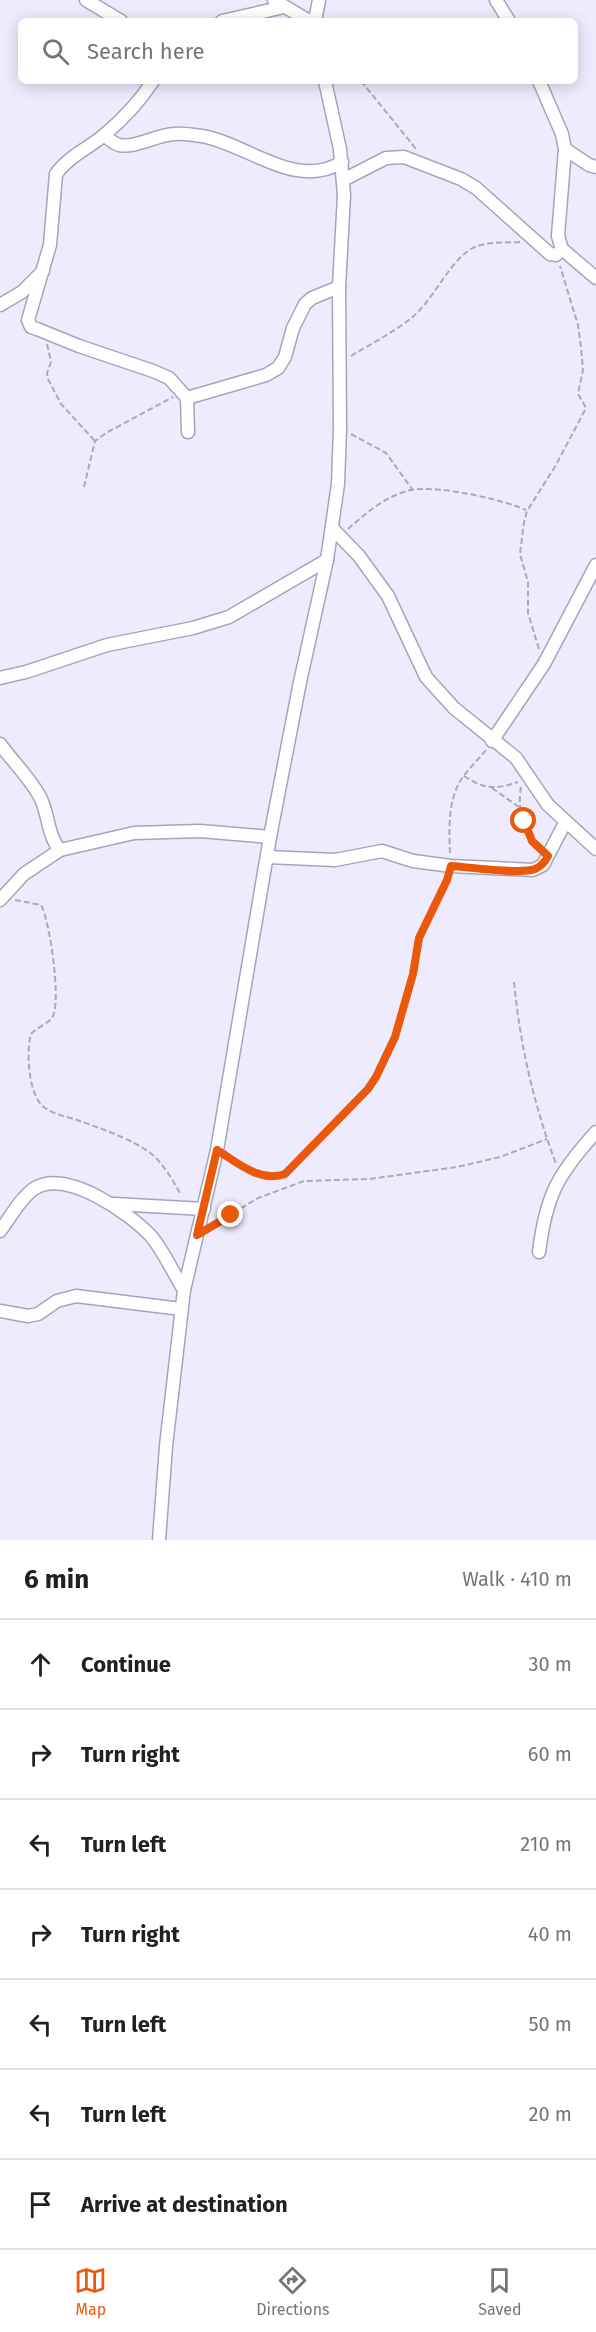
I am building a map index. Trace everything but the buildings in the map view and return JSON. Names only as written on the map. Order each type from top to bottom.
[{"type":"street","points":[[86,0],[116,18]]},
{"type":"street","points":[[316,18],[319,0]]},
{"type":"street","points":[[496,0],[507,18]]},
{"type":"street","points":[[232,18],[279,4],[304,18]]},
{"type":"street","points":[[151,84],[137,102],[104,135],[63,165],[56,174],[50,245],[28,320],[32,327],[168,378],[185,395],[188,432]]},
{"type":"street","points":[[159,1540],[166,1446],[184,1290],[217,1150],[270,837],[300,682],[335,532],[340,429],[339,287],[344,221],[342,162],[326,84]]},
{"type":"street","points":[[540,84],[566,148],[558,236],[559,252]]},
{"type":"street","points":[[104,135],[117,145],[174,134],[204,137],[280,166],[309,172],[332,169],[342,162]]},
{"type":"street","points":[[566,148],[596,167]]},
{"type":"street","points":[[343,180],[386,158],[404,157],[461,179],[476,188],[550,254],[559,252],[596,278]]},
{"type":"street","points":[[0,305],[22,292],[44,270]]},
{"type":"street","points":[[185,395],[266,375],[278,368],[285,357],[293,328],[305,304],[312,298],[339,287]]},
{"type":"street","points":[[335,532],[358,556],[388,596],[426,677],[433,687],[453,708],[516,758],[548,805],[596,849]]},
{"type":"street","points":[[0,678],[26,672],[107,645],[193,628],[230,617],[327,560]]},
{"type":"street","points":[[492,741],[544,664],[596,565]]},
{"type":"street","points":[[0,744],[46,808],[54,843],[60,850]]},
{"type":"street","points":[[267,857],[335,860],[382,851],[413,861],[451,866],[533,870],[543,865],[564,822]]},
{"type":"street","points":[[1,900],[24,874],[60,850],[134,833],[200,831],[270,837]]},
{"type":"street","points":[[539,1252],[550,1198],[560,1175],[596,1132]]},
{"type":"street","points":[[0,1231],[29,1193],[37,1187],[47,1184],[65,1185],[113,1204],[135,1221],[152,1237],[184,1290]]},
{"type":"street","points":[[113,1204],[204,1209]]},
{"type":"street","points":[[0,1311],[27,1316],[38,1314],[57,1301],[76,1296],[181,1309]]},
{"type":"path","points":[[363,84],[420,154]]},
{"type":"path","points":[[338,364],[412,318],[438,290],[458,259],[474,248],[490,243],[535,242]]},
{"type":"path","points":[[544,664],[528,614],[528,582],[520,554],[526,511],[556,465],[586,408],[578,394],[583,369],[578,325],[559,252]]},
{"type":"path","points":[[37,329],[48,346],[51,362],[47,373],[56,396],[95,441]]},
{"type":"path","points":[[84,487],[95,441],[106,432],[185,395]]},
{"type":"path","points":[[340,429],[362,438],[386,453],[412,490]]},
{"type":"path","points":[[335,532],[382,502],[412,490],[440,490],[468,495],[513,505],[526,511]]},
{"type":"path","points":[[217,1150],[254,1173],[277,1177],[285,1174],[368,1089],[390,1051],[413,974],[419,938],[447,880],[451,866],[449,837],[453,797],[464,777],[492,741]]},
{"type":"path","points":[[464,777],[477,785],[492,788],[519,807]]},
{"type":"path","points":[[492,788],[522,781],[519,807],[532,841],[548,856]]},
{"type":"path","points":[[1,900],[41,905],[48,925],[55,990],[53,1015],[49,1021],[31,1034],[28,1051],[37,1098],[44,1108],[123,1139],[154,1156],[170,1175],[188,1208]]},
{"type":"path","points":[[514,982],[520,1040],[547,1139],[560,1175]]},
{"type":"path","points":[[197,1235],[258,1198],[304,1181],[369,1179],[457,1167],[500,1157],[547,1139]]},
{"type":"route","points":[[231,1215],[197,1235],[217,1150],[254,1173],[277,1177],[285,1174],[368,1089],[390,1051],[413,974],[419,938],[447,880],[451,866],[521,871],[533,870],[543,865],[548,856],[532,841],[524,821]]}]
